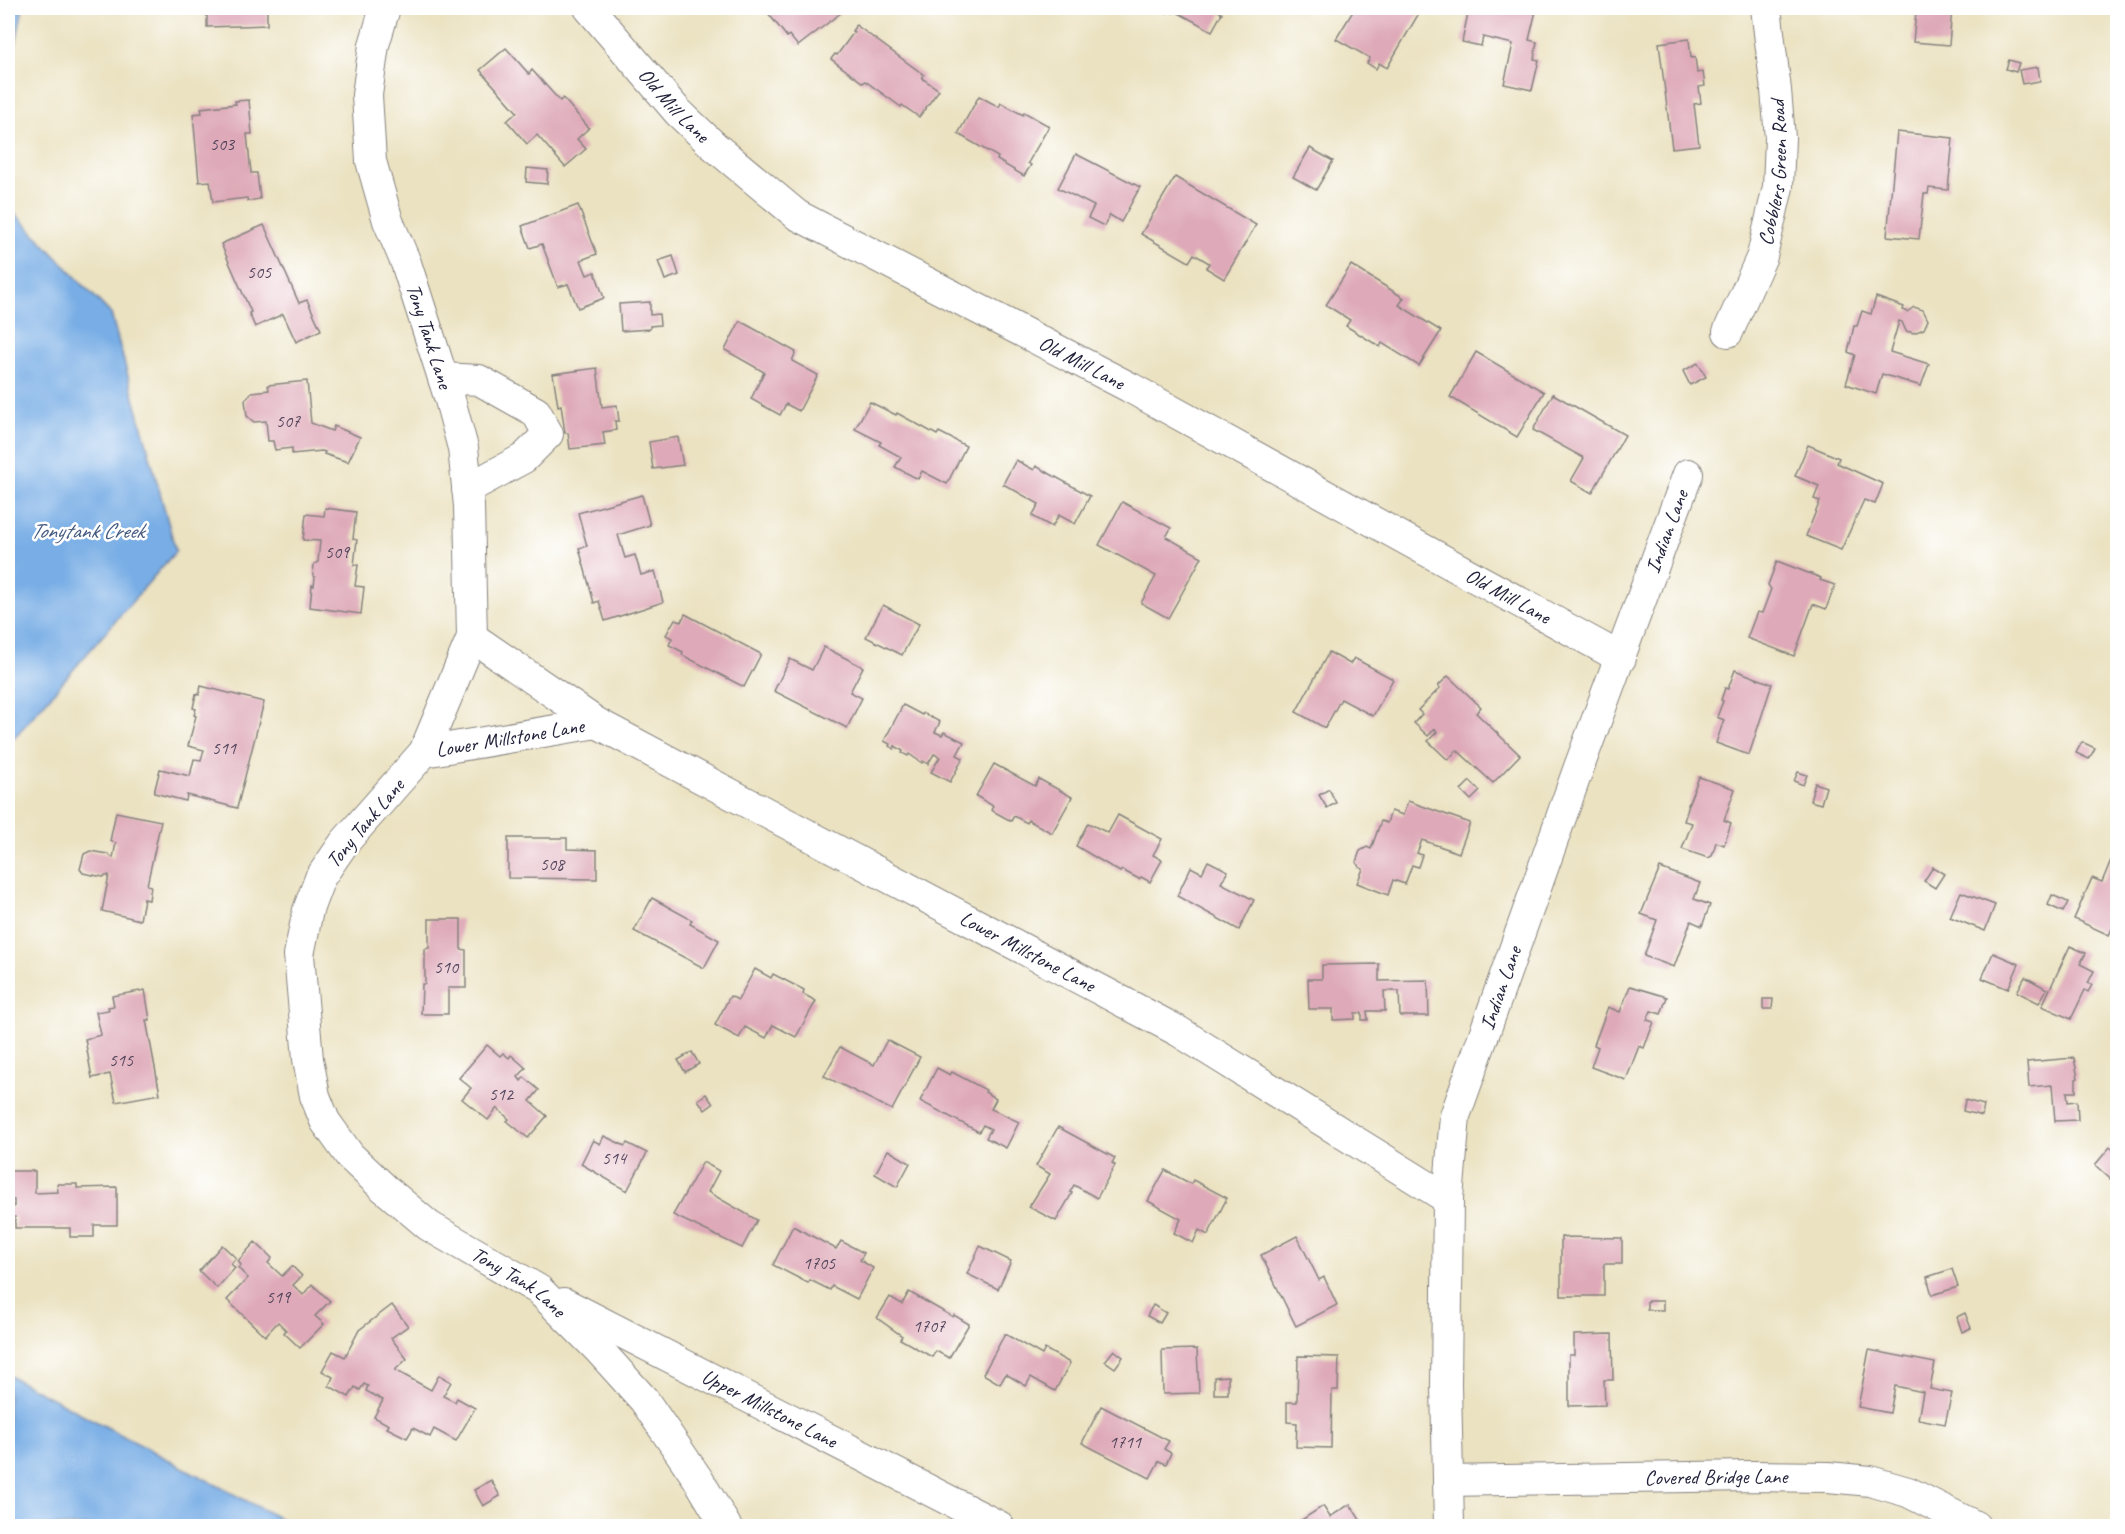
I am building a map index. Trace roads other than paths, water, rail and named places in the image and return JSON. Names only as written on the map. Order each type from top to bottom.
[{"type":"street","name":"Tony Tank Lane","points":[[385,8],[374,45],[367,96],[371,161],[388,222],[406,263],[463,448],[467,489],[472,637],[424,752],[344,843],[320,878],[308,910],[299,955],[308,1059],[315,1096],[325,1121],[350,1156],[384,1188],[429,1226],[539,1290],[599,1350],[644,1400],[698,1479],[726,1527]]},
{"type":"street","name":"Old Mill Lane","points":[[590,8],[678,112],[729,159],[797,215],[1129,387],[1621,658]]},
{"type":"street","name":"Cobblers Green Road","points":[[1728,332],[1762,256],[1778,188],[1780,138],[1766,8]]},
{"type":"street","points":[[443,378],[479,380],[536,412],[548,434],[524,458],[467,489]]},
{"type":"street","name":"Indian Lane","points":[[1449,1527],[1446,1385],[1448,1198],[1455,1116],[1579,767],[1688,474]]},
{"type":"street","name":"Lower Millstone Lane","points":[[472,637],[597,723],[1178,1031],[1448,1198]]},
{"type":"street","name":"Lower Millstone Lane","points":[[424,752],[597,723]]},
{"type":"street","name":"Upper Millstone Lane","points":[[539,1290],[999,1527]]},
{"type":"street","name":"Covered Bridge Lane","points":[[1448,1481],[1828,1477],[1870,1482],[1908,1492],[1975,1527]]},
{"type":"water","points":[[8,8],[23,8],[8,80]]},
{"type":"water","name":"Tonytank Creek","points":[[8,206],[111,314],[176,551],[8,745]]},
{"type":"water","points":[[8,1375],[294,1526],[8,1526]]}]
